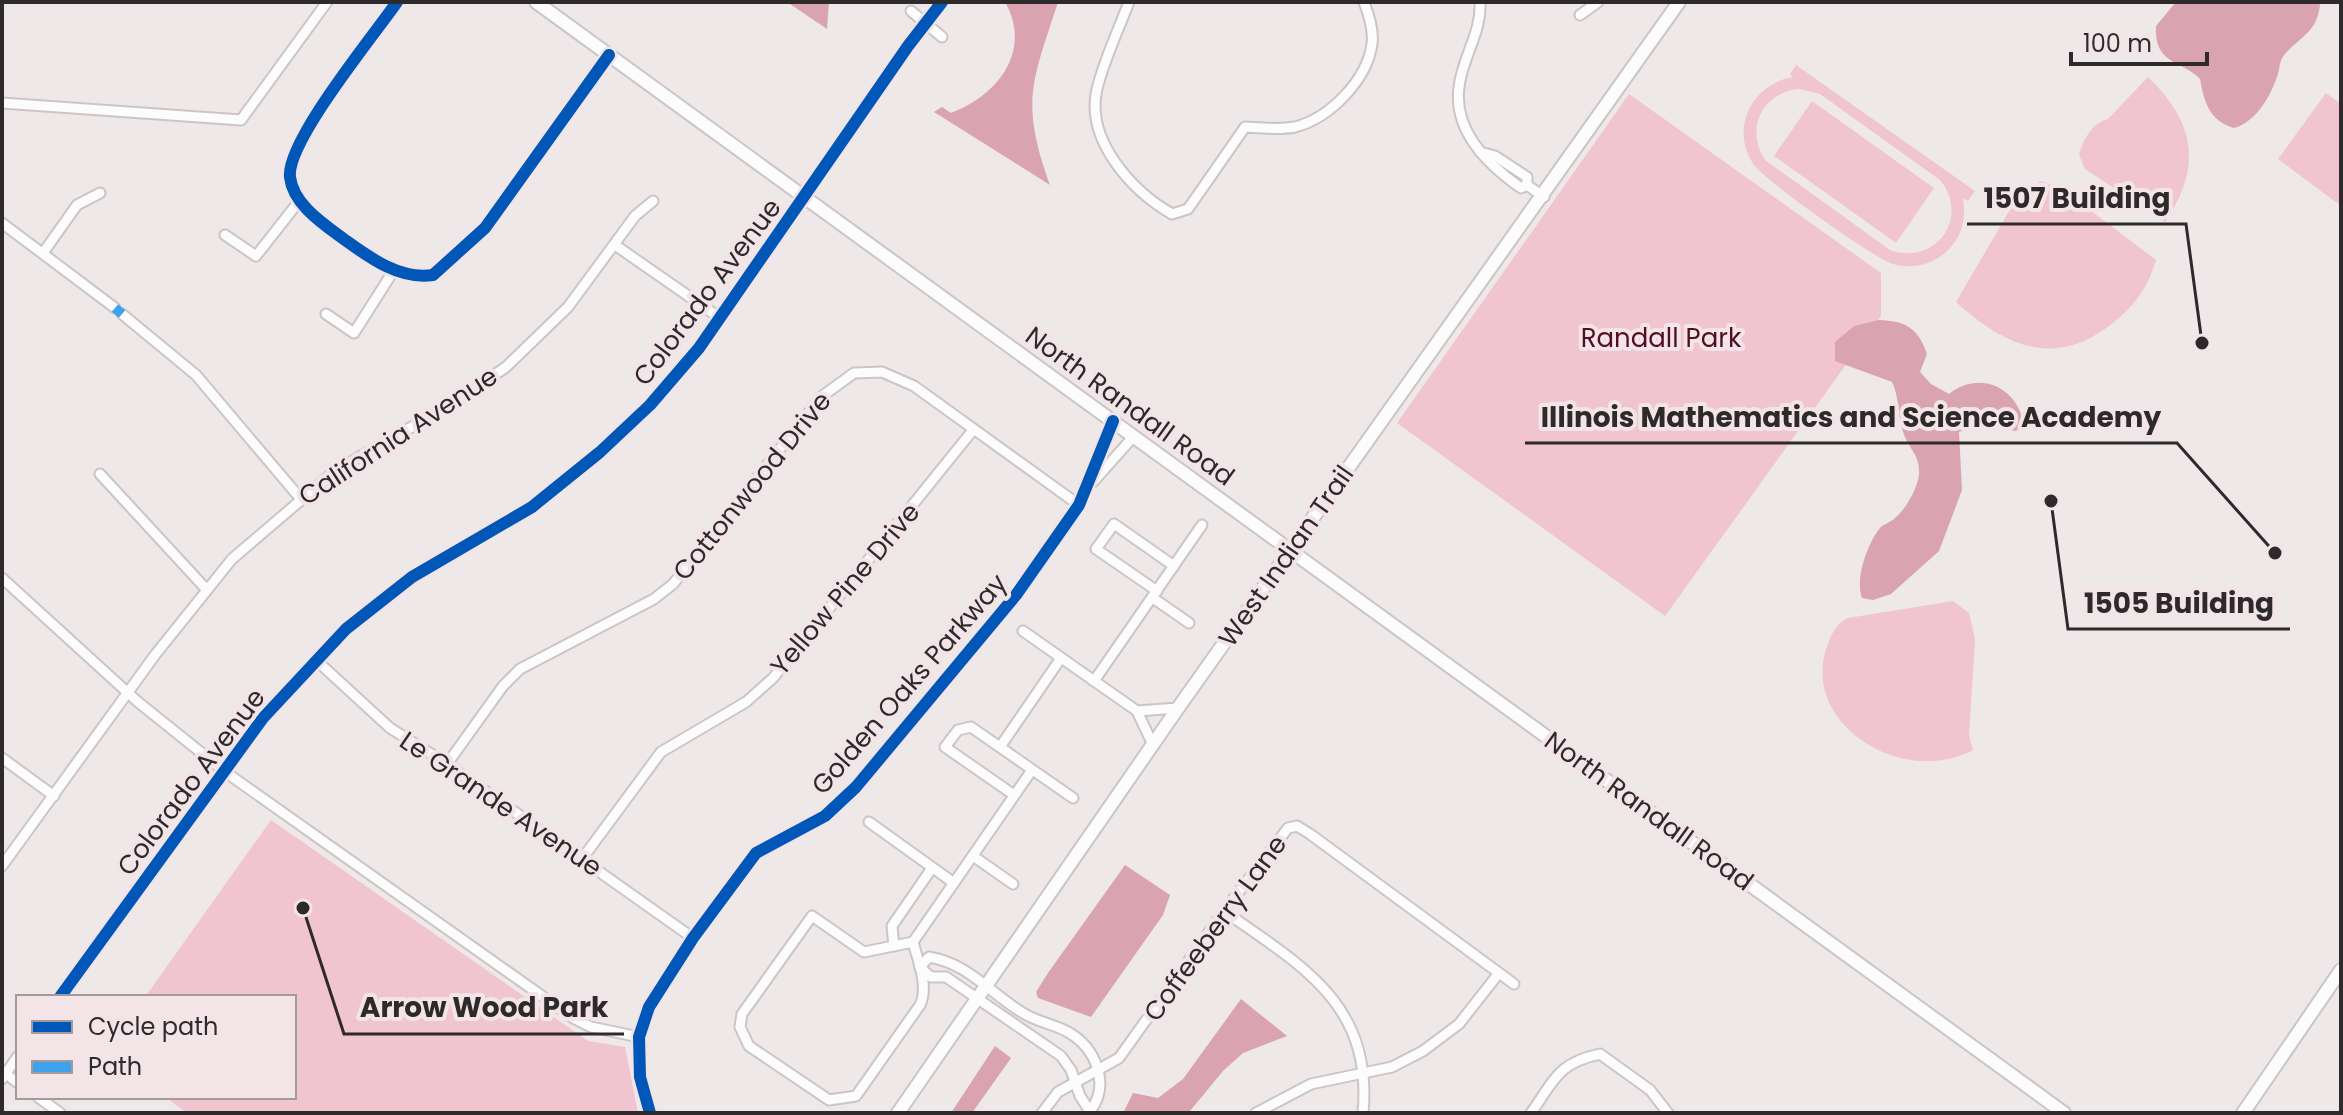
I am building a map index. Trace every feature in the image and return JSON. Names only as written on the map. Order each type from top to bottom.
[{"type":"main road","name":"North Randall Road","points":[[536,2],[2064,1113]]},
{"type":"main road","name":"West Indian Trail","points":[[898,1113],[1178,708],[1544,197],[1679,2]]},
{"type":"main road","points":[[2243,1113],[2341,970]]},
{"type":"street","points":[[2,103],[241,120],[327,2]]},
{"type":"street","points":[[397,2],[296,146],[290,177],[300,200],[322,223],[364,254],[394,270],[433,275],[458,255],[485,228],[609,55]]},
{"type":"street","name":"Colorado Avenue","points":[[61,995],[263,718],[316,660],[380,599],[449,553],[532,507],[600,452],[650,405],[720,318],[942,2]]},
{"type":"street","points":[[1129,2],[1096,92],[1098,123],[1105,146],[1126,178],[1172,214],[1188,209],[1245,127],[1296,126],[1321,116],[1344,97],[1362,71],[1372,45],[1370,18],[1364,2]]},
{"type":"street","points":[[1480,2],[1472,49],[1459,86],[1462,121],[1480,152],[1496,170],[1521,188],[1527,185],[1544,197]]},
{"type":"street","points":[[1580,15],[1598,2]]},
{"type":"street","points":[[911,11],[942,37]]},
{"type":"street","points":[[43,253],[77,205],[100,193]]},
{"type":"street","points":[[225,235],[256,256],[300,200]]},
{"type":"street","name":"California Avenue","points":[[2,866],[155,655],[232,559],[335,471],[450,405],[506,367],[568,307],[635,216],[653,201]]},
{"type":"street","points":[[2,223],[196,375],[300,498]]},
{"type":"street","points":[[615,245],[720,318]]},
{"type":"street","points":[[326,314],[354,333],[394,270]]},
{"type":"street","name":"Cottonwood Drive","points":[[447,764],[503,686],[520,669],[654,599],[673,584],[836,383],[854,373],[868,370],[899,377],[1079,505]]},
{"type":"street","name":"Golden Oaks Parkway","points":[[650,1113],[640,1077],[639,1037],[649,1007],[693,938],[756,853],[825,816],[856,787],[1016,595],[1079,505],[1113,421]]},
{"type":"street","name":"Yellow Pine Drive","points":[[582,859],[646,768],[661,752],[746,702],[773,678],[973,430]]},
{"type":"street","name":"Golden Oaks Parkway","points":[[1088,488],[1134,436]]},
{"type":"street","points":[[100,474],[207,590]]},
{"type":"street","points":[[1174,566],[1114,524],[1096,549],[1189,623]]},
{"type":"street","points":[[1094,681],[1202,525]]},
{"type":"street","points":[[2,578],[130,693],[224,771],[573,1018],[591,1027],[639,1037]]},
{"type":"street","points":[[1023,631],[1137,711],[1152,713],[1178,708]]},
{"type":"street","points":[[1000,747],[1061,658]]},
{"type":"street","name":"Le Grande Avenue","points":[[316,660],[390,728],[447,764],[693,938]]},
{"type":"street","points":[[1137,711],[1153,745]]},
{"type":"street","points":[[1014,795],[945,747],[958,730],[971,727],[1073,798]]},
{"type":"street","points":[[2,758],[54,796]]},
{"type":"street","points":[[913,942],[924,997],[856,1096],[829,1100],[744,1040],[742,1014],[812,916],[860,950],[913,942],[1032,770]]},
{"type":"street","points":[[869,822],[954,883]]},
{"type":"street","name":"Coffeeberry Lane","points":[[1042,1113],[1058,1092],[1119,1058],[1284,832],[1297,826],[1514,984]]},
{"type":"street","points":[[973,856],[1013,884]]},
{"type":"street","points":[[894,946],[892,926],[932,868]]},
{"type":"street","points":[[1224,911],[1320,982],[1355,1034],[1363,1072],[1363,1113]]},
{"type":"street","points":[[920,967],[929,957],[942,959],[987,985],[1025,1014],[1081,1041],[1100,1070],[1098,1100],[1091,1112]]},
{"type":"street","points":[[920,967],[931,977],[946,977],[1054,1050],[1071,1070],[1091,1112]]},
{"type":"street","points":[[1256,1113],[1311,1084],[1392,1067],[1442,1039],[1499,973]]},
{"type":"street","points":[[1531,1113],[1566,1066],[1575,1060],[1600,1054],[1650,1090],[1668,1113]]},
{"type":"street","points":[[3,1075],[16,1059]]},
{"type":"street","points":[[41,1099],[60,1113]]},
{"type":"green space","points":[[1796,65],[1975,191],[1968,201],[1963,198],[1964,219],[1960,232],[1954,244],[1943,254],[1916,266],[1901,266],[1882,259],[1821,219],[1754,165],[1744,137],[1749,110],[1766,89],[1793,77],[1790,74]],"holes":[[[1799,89],[1820,94],[1940,180],[1949,195],[1952,209],[1950,223],[1934,245],[1906,253],[1890,250],[1765,160],[1759,148],[1757,125],[1767,105],[1775,97]]]},
{"type":"green space","points":[[2148,77],[2176,111],[2188,146],[2189,164],[2185,182],[2165,222],[2085,169],[2079,155],[2093,128],[2108,119]]},
{"type":"green space","points":[[2326,93],[2341,104],[2341,206],[2278,159]]},
{"type":"green space","name":"Randall Park","points":[[1629,94],[1881,273],[1881,316],[1665,616],[1397,423]]},
{"type":"green space","points":[[1812,101],[1934,188],[1896,243],[1774,156]]},
{"type":"green space","points":[[2040,181],[2061,188],[2156,260],[2143,290],[2123,315],[2085,341],[2065,347],[2027,346],[2008,339],[1956,302],[2015,201]]},
{"type":"green space","points":[[1953,601],[1969,613],[1975,639],[1969,735],[1973,750],[1944,760],[1915,761],[1886,753],[1861,740],[1840,720],[1827,697],[1822,670],[1834,630],[1848,618]]},
{"type":"green space","points":[[271,820],[588,1041],[625,1047],[638,1113],[187,1113],[168,1099],[296,1099],[296,995],[146,995]]},
{"type":"shaded area","points":[[787,2],[829,2],[827,29]]},
{"type":"shaded area","points":[[1005,2],[1058,2],[1036,73],[1032,112],[1050,185],[934,112],[942,107],[951,113],[968,105],[983,95],[1006,70],[1015,38],[1013,20]]},
{"type":"shaded area","points":[[2176,2],[2319,2],[2320,5],[2312,28],[2283,56],[2274,85],[2261,108],[2249,120],[2234,128],[2213,115],[2200,79],[2170,60],[2159,48],[2156,26]]},
{"type":"shaded area","points":[[1879,320],[1904,324],[1920,338],[1927,354],[1920,372],[1931,384],[1949,394],[1973,383],[1996,386],[2015,401],[2024,426],[2015,431],[1986,422],[1959,432],[1962,490],[1939,551],[1891,594],[1873,600],[1862,598],[1860,590],[1867,552],[1880,528],[1899,514],[1910,498],[1918,480],[1919,465],[1904,434],[1892,382],[1835,361],[1835,342],[1854,326]]},
{"type":"shaded area","points":[[1125,865],[1170,895],[1163,915],[1091,1017],[1038,998],[1036,992],[1048,973]]},
{"type":"shaded area","points":[[1241,999],[1287,1036],[1243,1053],[1223,1071],[1190,1111],[1123,1113],[1133,1093],[1158,1098],[1183,1079]]},
{"type":"shaded area","points":[[995,1046],[1011,1058],[972,1113],[951,1113]]},
{"type":"marked path","points":[[115,308],[122,314]]},
{"type":"cycle path","points":[[397,2],[316,115],[293,161],[290,177],[297,197],[320,221],[375,260],[397,271],[433,275],[485,228],[609,55]]},
{"type":"cycle path","points":[[61,995],[263,718],[346,629],[412,577],[532,507],[600,452],[650,405],[699,348],[908,46],[942,2]]},
{"type":"cycle path","points":[[650,1113],[640,1077],[639,1037],[649,1007],[693,938],[756,853],[825,816],[856,787],[1016,595],[1079,505],[1113,421]]},
{"type":"place","name":"1507 Building","points":[[2202,343]]},
{"type":"place","name":"1505 Building","points":[[2051,501]]},
{"type":"place","name":"Illinois Mathematics and Science Academy","points":[[2275,553]]},
{"type":"place","name":"Arrow Wood Park","points":[[303,908]]}]
